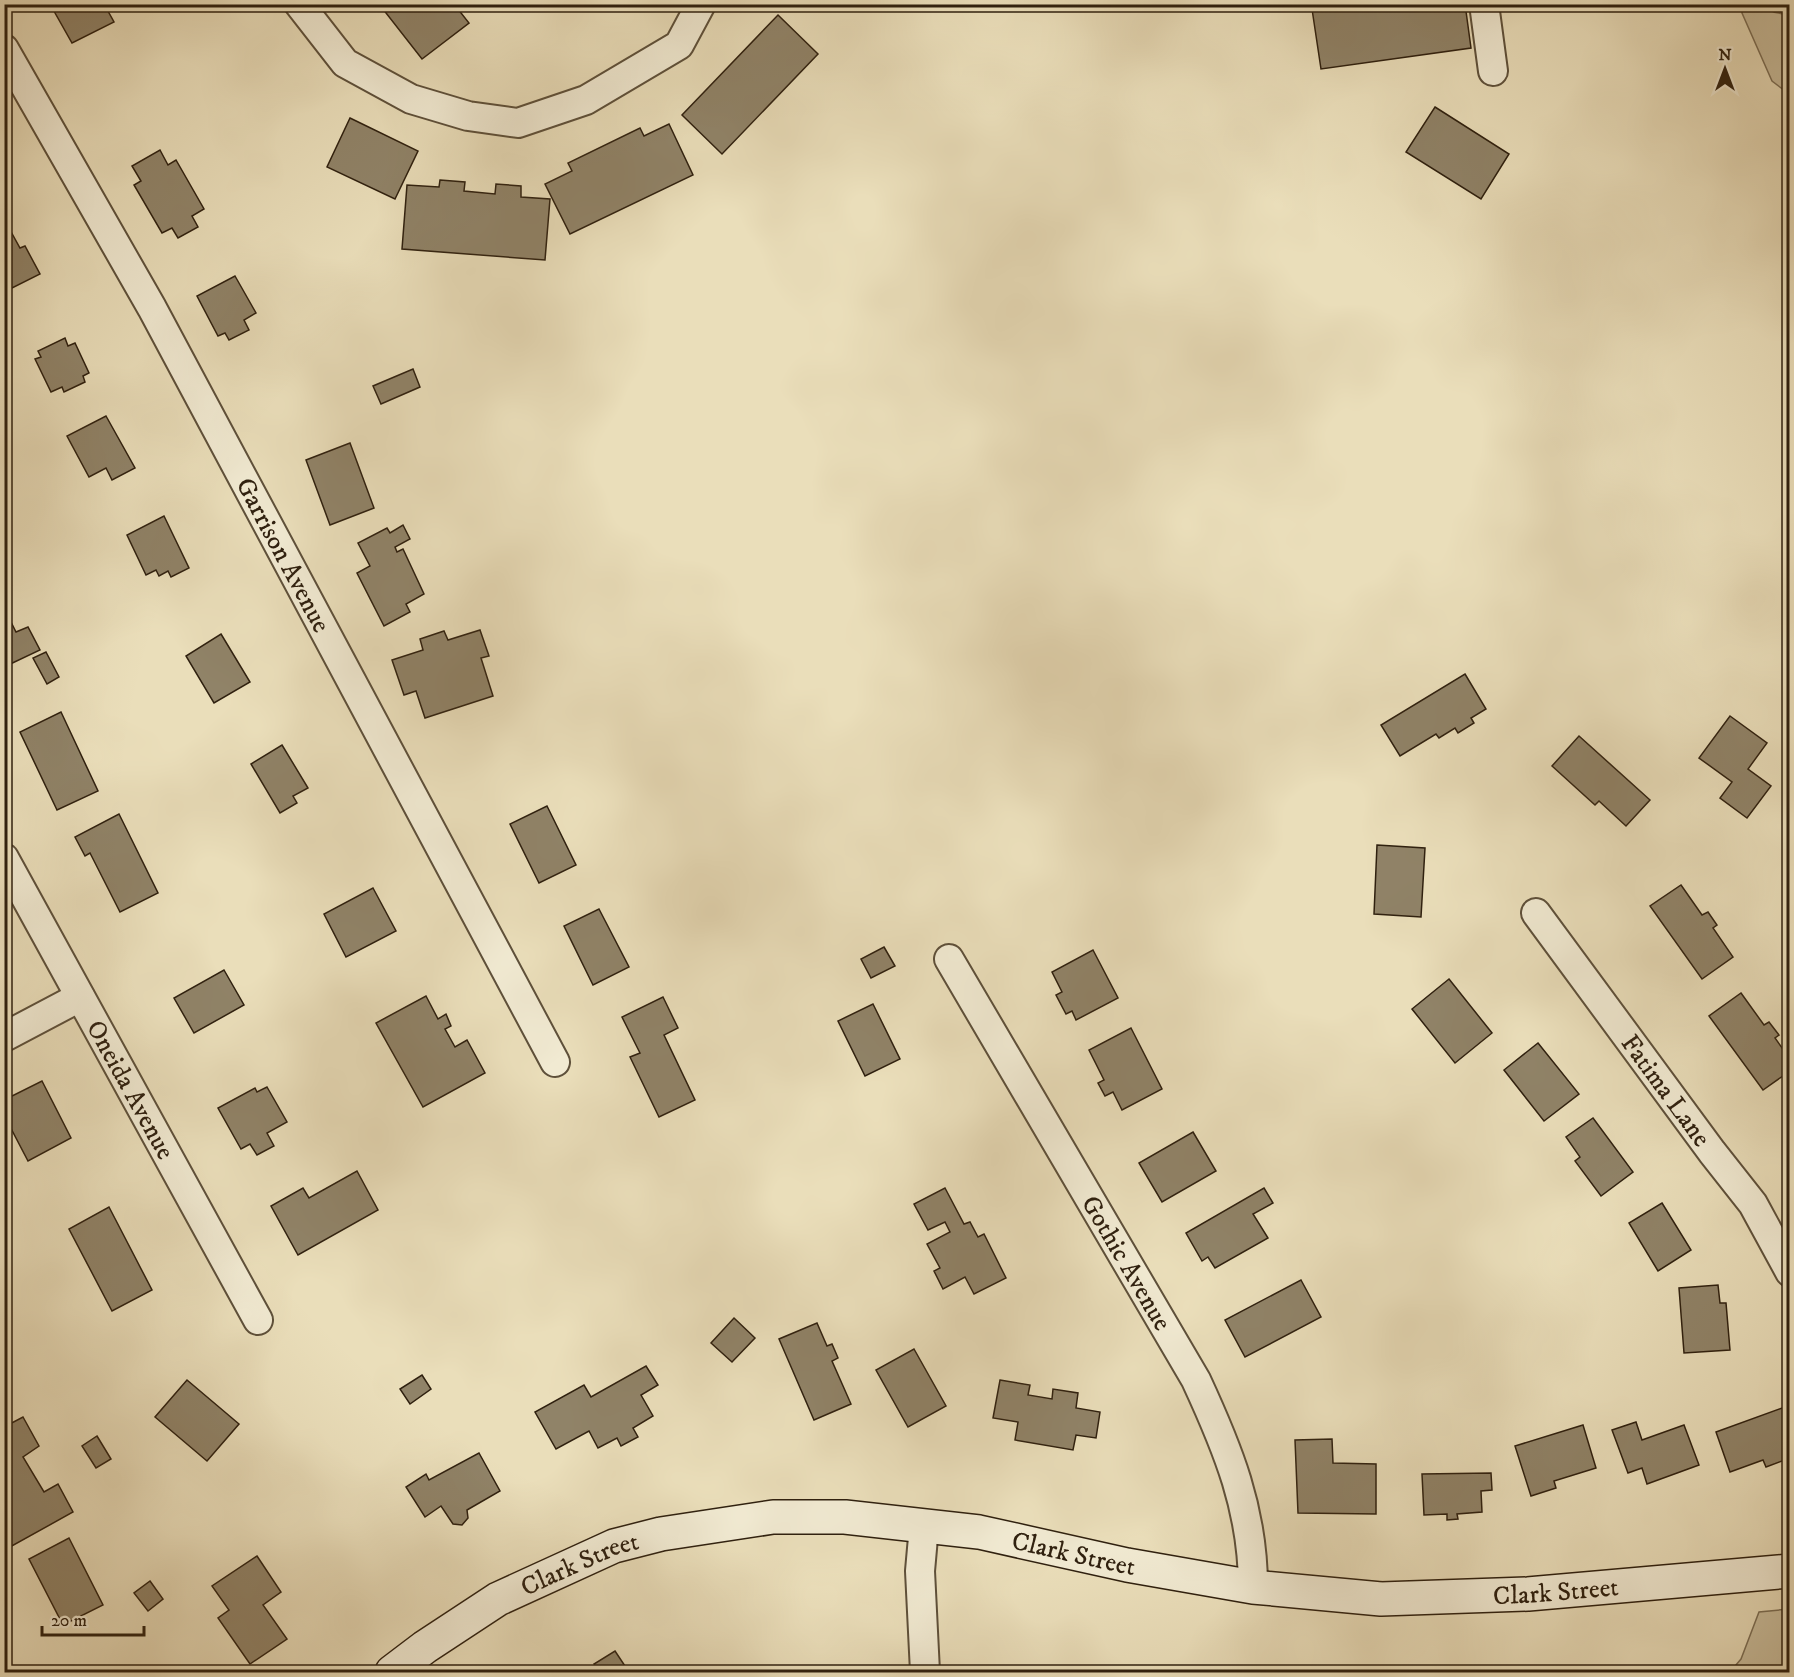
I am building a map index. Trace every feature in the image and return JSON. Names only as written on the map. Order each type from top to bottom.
[{"type":"street","points":[[299,4],[345,63],[401,94],[468,116],[518,123],[586,100],[680,45],[701,4]]},
{"type":"street","points":[[1484,4],[1493,71]]},
{"type":"street","name":"Garrison Avenue","points":[[4,49],[152,308],[555,1062]]},
{"type":"street","name":"Oneida Avenue","points":[[4,858],[258,1320]]},
{"type":"street","name":"Fatima Lane","points":[[1536,913],[1712,1152],[1753,1203],[1790,1272]]},
{"type":"street","name":"Gothic Avenue","points":[[950,959],[1196,1380],[1223,1437],[1244,1501],[1252,1559],[1252,1587]]},
{"type":"street","points":[[4,1037],[80,997]]},
{"type":"street","name":"Clark Street","points":[[392,1672],[425,1647],[498,1599],[614,1546],[662,1534],[773,1517],[846,1517],[979,1532],[1127,1565],[1252,1587],[1393,1599],[1528,1594],[1790,1571]]},
{"type":"street","points":[[924,1526],[920,1571],[925,1672]]},
{"type":"shaded area","points":[[1742,5],[1789,5],[1789,94],[1772,81],[1742,13]]},
{"type":"shaded area","points":[[1789,1609],[1789,1672],[1730,1672],[1741,1659],[1759,1612]]},
{"type":"building","points":[[50,4],[104,4],[114,22],[72,43]]},
{"type":"building","points":[[379,4],[454,4],[469,23],[422,59]]},
{"type":"building","points":[[1347,4],[1465,4],[1471,48],[1321,69],[1312,9]]},
{"type":"building","points":[[778,15],[818,54],[722,154],[682,115]]},
{"type":"building","points":[[1435,107],[1509,154],[1481,199],[1406,152]]},
{"type":"building","points":[[350,118],[418,151],[395,199],[327,167]]},
{"type":"building","points":[[669,124],[693,175],[570,234],[545,184],[572,171],[568,163],[640,128],[644,136]]},
{"type":"building","points":[[160,150],[168,165],[176,160],[204,209],[192,216],[198,227],[178,238],[172,228],[162,233],[134,185],[141,181],[132,166]]},
{"type":"building","points":[[440,180],[465,182],[464,191],[495,194],[496,184],[521,186],[521,197],[550,199],[545,260],[402,249],[407,185],[439,187]]},
{"type":"building","points":[[4,219],[20,248],[25,246],[40,274],[4,292]]},
{"type":"building","points":[[235,276],[256,313],[244,320],[249,330],[229,340],[225,333],[218,336],[197,296]]},
{"type":"building","points":[[65,338],[68,346],[75,343],[89,373],[83,376],[85,382],[64,392],[62,387],[51,392],[35,359],[41,357],[38,351]]},
{"type":"building","points":[[413,369],[420,387],[381,404],[373,386]]},
{"type":"building","points":[[106,416],[135,468],[112,480],[106,468],[89,477],[67,436]]},
{"type":"building","points":[[350,443],[374,508],[330,525],[306,460]]},
{"type":"building","points":[[164,516],[189,568],[171,577],[168,571],[159,576],[156,570],[146,575],[127,535]]},
{"type":"building","points":[[403,525],[410,539],[395,547],[397,552],[403,549],[424,594],[406,604],[410,612],[384,626],[357,573],[370,566],[358,543],[387,528],[390,533]]},
{"type":"building","points":[[4,608],[16,632],[28,627],[40,650],[4,667]]},
{"type":"building","points":[[480,630],[489,656],[481,658],[493,696],[425,718],[416,691],[404,695],[392,660],[423,650],[420,639],[444,631],[448,640]]},
{"type":"building","points":[[221,634],[250,682],[214,703],[186,656]]},
{"type":"building","points":[[46,652],[59,677],[47,684],[33,658]]},
{"type":"building","points":[[1465,674],[1486,709],[1471,718],[1474,723],[1458,733],[1455,728],[1439,738],[1436,734],[1400,756],[1381,725]]},
{"type":"building","points":[[61,712],[98,791],[57,810],[20,732]]},
{"type":"building","points":[[1730,716],[1767,743],[1748,769],[1771,786],[1747,818],[1720,798],[1732,782],[1699,758]]},
{"type":"building","points":[[1579,736],[1650,800],[1626,826],[1599,801],[1595,805],[1552,766]]},
{"type":"building","points":[[282,745],[308,788],[293,796],[297,803],[280,813],[251,764]]},
{"type":"building","points":[[547,806],[576,865],[539,883],[510,824]]},
{"type":"building","points":[[119,814],[158,893],[120,912],[90,853],[85,856],[75,837]]},
{"type":"building","points":[[1377,845],[1425,848],[1421,917],[1374,914]]},
{"type":"building","points":[[1681,885],[1702,915],[1708,912],[1717,925],[1713,928],[1733,957],[1702,979],[1650,906]]},
{"type":"building","points":[[373,888],[396,931],[346,957],[324,914]]},
{"type":"building","points":[[599,909],[629,967],[593,985],[564,926]]},
{"type":"building","points":[[884,947],[895,966],[871,978],[861,959]]},
{"type":"building","points":[[1093,950],[1118,998],[1076,1020],[1072,1011],[1066,1014],[1056,995],[1062,992],[1052,972]]},
{"type":"building","points":[[224,970],[244,1005],[194,1033],[174,998]]},
{"type":"building","points":[[1449,979],[1492,1033],[1455,1063],[1412,1009]]},
{"type":"building","points":[[1741,993],[1764,1025],[1769,1022],[1779,1035],[1775,1038],[1790,1059],[1790,1071],[1763,1090],[1709,1016]]},
{"type":"building","points":[[426,996],[438,1019],[446,1014],[451,1026],[445,1029],[455,1047],[467,1040],[485,1073],[423,1107],[376,1023]]},
{"type":"building","points":[[663,997],[678,1028],[664,1035],[695,1100],[659,1117],[630,1057],[640,1053],[622,1017]]},
{"type":"building","points":[[873,1004],[900,1059],[865,1076],[838,1021]]},
{"type":"building","points":[[1131,1028],[1162,1089],[1122,1110],[1113,1092],[1105,1096],[1098,1083],[1104,1080],[1089,1050]]},
{"type":"building","points":[[1538,1043],[1579,1094],[1544,1121],[1504,1070]]},
{"type":"building","points":[[42,1081],[71,1138],[28,1161],[4,1115],[4,1100]]},
{"type":"building","points":[[267,1087],[287,1122],[267,1133],[274,1146],[257,1155],[250,1144],[241,1149],[218,1108],[255,1088],[257,1092]]},
{"type":"building","points":[[1593,1118],[1633,1172],[1601,1196],[1575,1161],[1580,1157],[1566,1137]]},
{"type":"building","points":[[1193,1132],[1216,1171],[1162,1202],[1139,1163]]},
{"type":"building","points":[[357,1171],[378,1210],[298,1255],[271,1206],[303,1188],[309,1198]]},
{"type":"building","points":[[945,1188],[964,1224],[970,1222],[978,1237],[984,1234],[1006,1278],[974,1294],[965,1277],[943,1289],[934,1271],[940,1268],[927,1244],[950,1232],[945,1222],[928,1230],[914,1204]]},
{"type":"building","points":[[1264,1188],[1273,1203],[1253,1214],[1268,1238],[1215,1268],[1208,1257],[1202,1261],[1186,1233]]},
{"type":"building","points":[[1662,1203],[1691,1250],[1658,1271],[1629,1223]]},
{"type":"building","points":[[109,1207],[152,1290],[112,1311],[69,1229]]},
{"type":"building","points":[[1301,1280],[1321,1317],[1245,1357],[1225,1320]]},
{"type":"building","points":[[1718,1285],[1720,1303],[1726,1303],[1730,1350],[1684,1353],[1679,1288]]},
{"type":"building","points":[[734,1318],[755,1338],[732,1362],[711,1343]]},
{"type":"building","points":[[817,1323],[827,1346],[832,1344],[838,1358],[832,1361],[851,1404],[814,1420],[779,1339]]},
{"type":"building","points":[[914,1349],[946,1406],[908,1427],[876,1370]]},
{"type":"building","points":[[646,1366],[658,1385],[641,1395],[653,1416],[633,1428],[638,1437],[621,1446],[617,1438],[598,1448],[589,1431],[556,1449],[535,1412],[584,1385],[591,1397]]},
{"type":"building","points":[[422,1375],[431,1389],[410,1404],[400,1389]]},
{"type":"building","points":[[187,1380],[239,1424],[207,1461],[155,1417]]},
{"type":"building","points":[[1000,1380],[1030,1385],[1028,1395],[1052,1399],[1053,1389],[1078,1393],[1076,1408],[1100,1412],[1096,1438],[1076,1435],[1073,1450],[1015,1440],[1018,1422],[993,1418]]},
{"type":"building","points":[[1785,1407],[1790,1419],[1790,1458],[1766,1467],[1763,1460],[1730,1472],[1716,1432]]},
{"type":"building","points":[[23,1417],[39,1446],[23,1457],[44,1492],[58,1484],[73,1512],[10,1547],[4,1537],[4,1427]]},
{"type":"building","points":[[1636,1422],[1642,1440],[1684,1425],[1699,1465],[1647,1484],[1642,1468],[1628,1473],[1612,1430]]},
{"type":"building","points":[[1583,1425],[1596,1468],[1554,1481],[1556,1488],[1531,1496],[1515,1446]]},
{"type":"building","points":[[97,1436],[111,1459],[96,1468],[82,1446]]},
{"type":"building","points":[[1332,1439],[1333,1463],[1376,1464],[1376,1514],[1298,1513],[1295,1440]]},
{"type":"building","points":[[479,1453],[500,1491],[467,1510],[468,1518],[462,1525],[453,1524],[441,1506],[425,1517],[406,1487],[426,1474],[429,1480]]},
{"type":"building","points":[[1491,1473],[1492,1490],[1481,1491],[1482,1512],[1457,1514],[1458,1519],[1447,1520],[1447,1514],[1424,1515],[1422,1474]]},
{"type":"building","points":[[69,1538],[103,1605],[63,1625],[29,1559]]},
{"type":"building","points":[[257,1556],[281,1592],[263,1605],[287,1639],[250,1664],[218,1618],[229,1610],[212,1586]]},
{"type":"building","points":[[150,1581],[163,1599],[148,1611],[134,1593]]},
{"type":"building","points":[[615,1651],[629,1672],[599,1672],[594,1664]]},
{"type":"waterway","points":[[1776,4],[1775,8],[1790,11]]}]
